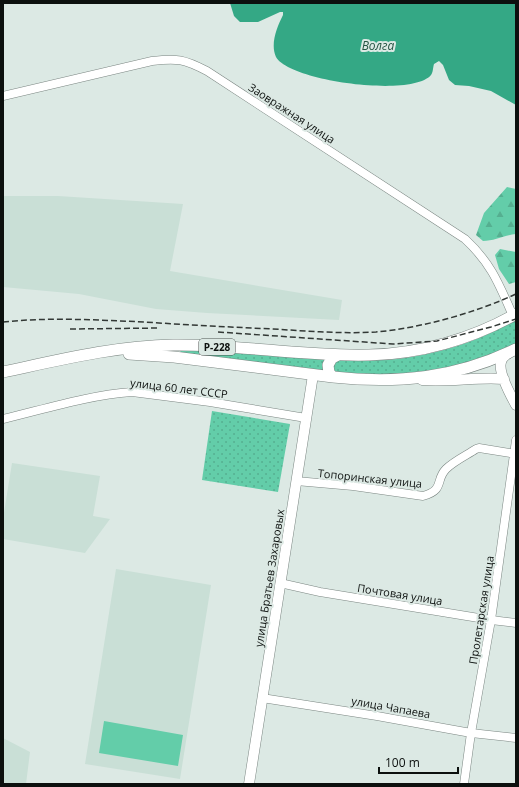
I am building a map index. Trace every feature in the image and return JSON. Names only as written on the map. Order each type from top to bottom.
[{"type":"highway","name":"Р-228","points":[[3,372],[120,349],[174,345],[251,348],[338,355],[392,354],[425,348],[471,336],[515,315]]},
{"type":"highway","name":"Р-228","points":[[96,354],[144,354],[313,375],[377,381],[415,379],[459,371],[512,351]]},
{"type":"highway","points":[[333,377],[329,373],[328,365],[332,358],[338,355]]},
{"type":"main road","points":[[512,351],[504,357],[501,362],[501,370],[516,405]]},
{"type":"main road","name":"улица Братьев Захаровых","points":[[249,784],[313,375]]},
{"type":"main road","points":[[415,379],[444,381],[474,378],[504,379]]},
{"type":"street","name":"Заовражная улица","points":[[3,96],[152,61],[171,59],[191,62],[207,70],[465,239],[477,250],[486,262],[515,315]]},
{"type":"street","name":"улица 60 лет СССР","points":[[3,418],[89,399],[132,392],[214,403],[306,418]]},
{"type":"street","name":"Пролетарская улица","points":[[464,784],[471,733],[491,620],[516,440]]},
{"type":"street","name":"Топоринская улица","points":[[296,481],[353,486],[423,496],[432,494],[437,489],[446,469],[476,449],[515,453]]},
{"type":"street","name":"Почтовая улица","points":[[280,583],[320,592],[516,623]]},
{"type":"street","name":"улица Чапаева","points":[[262,698],[377,716],[471,733],[516,738]]},
{"type":"shaded area","points":[[3,196],[58,196],[183,204],[170,271],[342,300],[339,320],[156,309],[79,294],[3,287]]},
{"type":"shaded area","points":[[12,463],[100,476],[93,516],[110,519],[85,553],[3,539],[3,519]]},
{"type":"shaded area","points":[[116,569],[211,585],[180,779],[85,764]]},
{"type":"shaded area","points":[[3,738],[30,752],[26,784],[3,784]]},
{"type":"green space","points":[[507,187],[516,189],[516,234],[483,241],[476,235],[484,213]]},
{"type":"green space","points":[[500,249],[516,252],[516,282],[509,284],[499,269],[495,255]]},
{"type":"green space","points":[[516,320],[516,346],[467,366],[374,377],[332,371],[333,362],[337,360],[398,359],[429,354],[459,346],[502,328]]},
{"type":"green space","points":[[181,348],[331,356],[324,366],[322,373],[180,354]]},
{"type":"green space","points":[[212,411],[290,424],[278,492],[202,480]]},
{"type":"green space","points":[[104,721],[183,735],[178,766],[99,753]]},
{"type":"water","name":"Волга","points":[[230,3],[516,3],[516,105],[491,91],[469,86],[455,85],[449,80],[443,65],[439,61],[434,64],[431,75],[419,82],[401,85],[377,86],[351,84],[303,73],[286,66],[276,57],[274,52],[275,36],[283,12],[258,22],[240,22],[234,16]]},
{"type":"railway","points":[[3,322],[56,319],[145,322],[324,332],[376,332],[411,327],[448,319],[516,294]]},
{"type":"railway","points":[[218,332],[393,344],[437,341],[516,319]]},
{"type":"railway","points":[[70,329],[160,328]]}]
